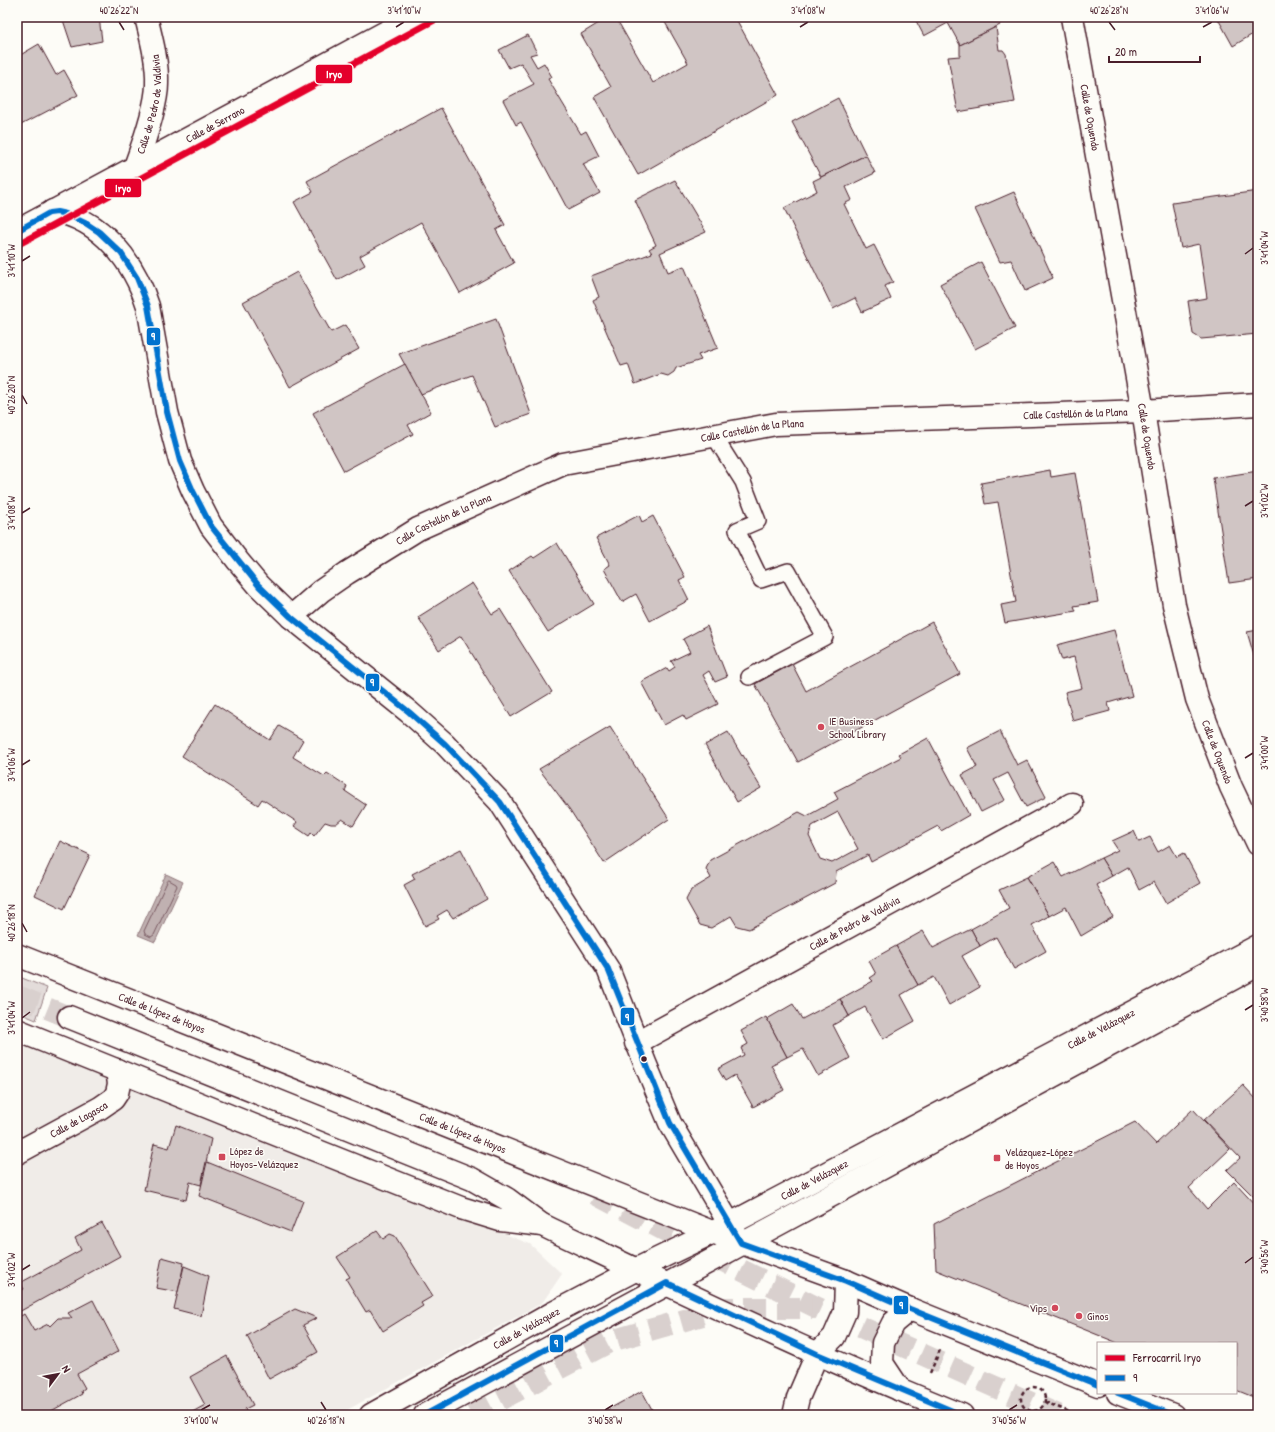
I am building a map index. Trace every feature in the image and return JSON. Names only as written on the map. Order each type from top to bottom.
[{"type":"street","name":"Calle de Pedro de Valdivia","points":[[135,167],[154,107],[158,84],[152,41],[146,17]]},
{"type":"street","name":"Calle de Serrano","points":[[17,231],[414,17]]},
{"type":"street","name":"Calle de Oquendo","points":[[1072,17],[1143,411],[1174,605],[1197,699],[1231,787],[1258,844]]},
{"type":"street","points":[[53,211],[63,213],[82,221],[102,234],[121,252],[136,276],[143,290],[148,306],[167,412],[180,462],[211,526],[259,586],[291,617],[409,712],[445,744],[500,802],[608,968],[636,1042],[670,1123],[721,1228]]},
{"type":"street","name":"Calle Castellón de la Plana","points":[[291,617],[322,591],[418,529],[563,464],[776,424],[1143,411],[1258,404]]},
{"type":"street","name":"Calle de Pedro de Valdivia","points":[[636,1042],[1072,804]]},
{"type":"street","name":"Calle de Velázquez","points":[[371,1415],[546,1317],[637,1269],[721,1228],[1258,946]]},
{"type":"street","name":"Calle de López de Hoyos","points":[[17,955],[721,1228],[741,1243],[846,1281],[910,1309],[1097,1385]]},
{"type":"street","name":"Calle de Velázquez","points":[[425,1415],[1258,965]]},
{"type":"street","points":[[69,1017],[472,1179],[506,1199],[542,1225],[817,1354],[962,1415]]},
{"type":"street","points":[[17,1030],[461,1208],[500,1220],[542,1225]]},
{"type":"street","name":"Calle de Lagasca","points":[[17,1153],[100,1108],[113,1099],[117,1093],[119,1084],[117,1070]]},
{"type":"street","points":[[794,1415],[798,1398],[817,1354],[834,1337],[845,1312],[846,1281]]},
{"type":"street","points":[[910,1309],[893,1323],[883,1343],[882,1363],[910,1394]]},
{"type":"street","points":[[1120,1394],[1173,1415]]},
{"type":"lane","points":[[714,436],[743,482],[758,521],[737,530],[761,580],[788,571],[825,636],[749,677]]},
{"type":"path","points":[[910,1394],[950,1325]]},
{"type":"path","points":[[1033,1386],[1037,1387],[1044,1393],[1045,1402],[1039,1409],[1030,1411],[1023,1405],[1021,1395],[1028,1388],[1033,1386]]},
{"type":"path","points":[[1045,1402],[1077,1415]]},
{"type":"shaded area","points":[[17,976],[47,988],[36,1020],[17,1012]]},
{"type":"shaded area","points":[[17,1039],[530,1244],[562,1274],[542,1303],[338,1415],[17,1415]]},
{"type":"water","points":[[166,874],[183,882],[155,942],[138,935]]},
{"type":"building","points":[[71,17],[99,17],[102,41],[72,47],[63,20]]},
{"type":"building","points":[[662,17],[735,17],[778,95],[638,175],[594,97],[611,87],[581,34],[602,21],[616,18],[653,83],[688,63]]},
{"type":"building","points":[[914,17],[996,17],[1000,25],[960,45],[948,23],[924,36]]},
{"type":"building","points":[[1217,17],[1258,17],[1258,31],[1233,46]]},
{"type":"building","points":[[996,27],[999,50],[1003,50],[1006,54],[1015,102],[958,112],[948,57],[960,56],[960,45]]},
{"type":"building","points":[[528,35],[537,53],[530,55],[537,67],[544,63],[552,77],[548,79],[581,134],[586,131],[599,156],[583,164],[600,193],[568,210],[521,122],[516,125],[503,100],[534,84],[521,63],[509,68],[499,50]]},
{"type":"building","points":[[39,44],[56,75],[64,70],[78,95],[17,127],[17,57]]},
{"type":"building","points":[[838,98],[866,155],[821,177],[792,122]]},
{"type":"building","points":[[441,108],[505,225],[496,230],[514,263],[460,293],[421,222],[360,256],[365,265],[337,280],[294,202],[313,192],[307,181]]},
{"type":"building","points":[[866,155],[875,173],[846,187],[852,200],[844,204],[866,249],[874,245],[893,282],[885,286],[891,299],[862,312],[855,298],[833,309],[784,208],[817,191],[813,181]]},
{"type":"building","points":[[675,180],[706,232],[660,253],[668,272],[684,266],[718,348],[698,355],[701,360],[676,368],[674,372],[668,376],[661,374],[635,384],[628,364],[621,366],[593,300],[599,297],[591,276],[652,253],[649,249],[656,245],[635,200]]},
{"type":"building","points":[[1258,191],[1258,334],[1201,339],[1193,334],[1188,301],[1207,298],[1199,244],[1181,248],[1172,203]]},
{"type":"building","points":[[1014,192],[1053,278],[1025,291],[1011,260],[1000,262],[975,209]]},
{"type":"building","points":[[981,262],[1015,328],[975,349],[940,284]]},
{"type":"building","points":[[297,272],[331,332],[345,325],[359,349],[290,387],[243,302]]},
{"type":"building","points":[[496,319],[531,414],[495,427],[472,375],[421,394],[399,354]]},
{"type":"building","points":[[405,364],[431,412],[408,425],[413,434],[344,471],[313,413]]},
{"type":"building","points":[[1050,470],[1051,477],[1075,473],[1098,602],[1074,606],[1076,611],[1005,623],[1001,605],[1016,602],[998,502],[985,504],[981,483]]},
{"type":"building","points":[[1258,471],[1258,579],[1229,583],[1213,478]]},
{"type":"building","points":[[639,515],[642,522],[653,516],[685,577],[679,580],[689,600],[650,621],[636,594],[622,602],[604,569],[610,565],[596,538]]},
{"type":"building","points":[[557,543],[594,604],[548,632],[509,571],[532,556],[534,558]]},
{"type":"building","points":[[472,583],[492,614],[500,609],[552,692],[511,717],[461,636],[439,650],[418,617]]},
{"type":"building","name":"IE Business School Library","points":[[932,622],[960,674],[798,762],[755,684],[792,664],[806,691]]},
{"type":"building","points":[[707,626],[727,677],[715,682],[709,671],[703,675],[718,704],[686,720],[683,715],[664,725],[641,682],[667,668],[669,671],[675,667],[671,661],[690,652],[683,639]]},
{"type":"building","points":[[1114,630],[1132,696],[1108,703],[1110,711],[1073,721],[1065,692],[1082,688],[1074,657],[1062,660],[1057,645]]},
{"type":"building","points":[[1258,630],[1258,669],[1247,632]]},
{"type":"building","points":[[215,704],[270,740],[279,726],[303,740],[293,757],[324,776],[327,773],[347,786],[345,791],[366,805],[353,826],[342,819],[336,824],[325,822],[314,836],[311,833],[309,836],[294,826],[297,822],[262,799],[258,805],[182,756]]},
{"type":"building","points":[[610,727],[669,819],[604,863],[570,810],[539,769]]},
{"type":"building","points":[[1000,731],[1017,765],[1027,760],[1046,797],[1026,807],[1008,773],[994,780],[1005,800],[981,812],[962,775],[977,767],[967,748]]},
{"type":"building","points":[[728,732],[742,756],[743,755],[761,788],[737,802],[705,745]]},
{"type":"building","points":[[928,738],[969,815],[941,831],[938,826],[871,862],[868,855],[836,872],[835,883],[749,929],[737,926],[731,916],[711,928],[700,925],[686,900],[691,890],[711,878],[706,869],[710,860],[799,812],[807,816],[838,799],[834,792],[901,757],[899,754]],"holes":[[[838,812],[858,849],[832,863],[820,859],[809,836],[812,826]]]},
{"type":"building","points":[[1134,831],[1139,842],[1150,837],[1158,852],[1170,845],[1177,857],[1184,853],[1200,883],[1166,903],[1154,882],[1139,890],[1128,867],[1112,876],[1101,858],[1118,850],[1112,841]]},
{"type":"building","points":[[60,841],[90,855],[64,909],[35,895]]},
{"type":"building","points":[[461,849],[487,899],[453,918],[447,910],[437,916],[439,919],[425,926],[404,885],[415,879],[412,874]]},
{"type":"building","points":[[1101,858],[1112,876],[1096,885],[1113,917],[1081,936],[1066,907],[1049,916],[1027,877],[1054,862],[1063,877]]},
{"type":"building","points":[[1027,877],[1049,916],[1032,925],[1046,951],[1014,969],[996,937],[980,946],[971,929],[1009,908],[999,890]]},
{"type":"building","points":[[971,929],[980,946],[962,956],[980,987],[949,1005],[934,977],[918,985],[896,946],[923,931],[933,948]]},
{"type":"building","points":[[896,946],[918,985],[901,995],[915,1021],[883,1039],[865,1007],[849,1016],[840,999],[873,981],[870,978],[876,974],[869,961]]},
{"type":"building","points":[[840,999],[849,1016],[833,1025],[850,1058],[818,1076],[803,1049],[787,1057],[767,1019],[793,1004],[802,1019]]},
{"type":"building","points":[[766,1017],[787,1057],[771,1065],[784,1090],[753,1107],[735,1075],[725,1081],[718,1069],[744,1055],[741,1048],[748,1044],[741,1031]]},
{"type":"building","points":[[1243,1085],[1258,1101],[1258,1201],[1227,1170],[1240,1158],[1204,1120]]},
{"type":"building","points":[[1193,1109],[1230,1149],[1189,1188],[1207,1209],[1234,1182],[1258,1208],[1258,1392],[1256,1398],[1237,1390],[1237,1342],[1116,1342],[936,1270],[934,1224],[1135,1122],[1156,1144]]},
{"type":"building","points":[[176,1125],[211,1139],[201,1185],[190,1182],[186,1200],[144,1190],[154,1144],[169,1148]]},
{"type":"building","points":[[207,1162],[303,1201],[291,1232],[199,1196]]},
{"type":"building","points":[[102,1223],[120,1256],[17,1313],[17,1293],[24,1289],[20,1283],[81,1250],[75,1238]]},
{"type":"building","points":[[377,1231],[383,1239],[390,1234],[395,1236],[433,1296],[421,1303],[423,1306],[383,1331],[370,1310],[366,1312],[346,1279],[350,1277],[337,1257]]},
{"type":"building","points":[[162,1257],[184,1263],[178,1292],[156,1288]]},
{"type":"building","points":[[184,1266],[209,1276],[201,1316],[174,1309]]},
{"type":"building","points":[[93,1300],[119,1351],[77,1374],[85,1388],[81,1391],[82,1394],[44,1415],[17,1415],[17,1313],[18,1312],[21,1316],[24,1314],[34,1331],[48,1324],[50,1326],[58,1318],[72,1318],[68,1313]]},
{"type":"building","points":[[295,1309],[317,1318],[303,1325],[318,1352],[269,1379],[247,1336]]},
{"type":"building","points":[[227,1356],[253,1405],[245,1409],[248,1415],[187,1415],[205,1405],[190,1377]]},
{"type":"building","points":[[642,1391],[655,1415],[598,1415]]},
{"type":"tunnel","points":[[17,996],[69,1017]]},
{"type":"tunnel","points":[[595,1194],[737,1268],[818,1308],[1058,1415]]},
{"type":"tunnel","points":[[471,1415],[611,1341],[727,1308],[815,1308]]},
{"type":"rail line","name":"Iryo","points":[[17,245],[440,17]]},
{"type":"transit line","name":"9","points":[[17,231],[49,213],[57,212],[66,214],[87,224],[99,232],[121,253],[137,278],[148,306],[167,412],[180,461],[211,526],[259,586],[291,617],[409,712],[445,744],[500,802],[608,969],[670,1123],[741,1243],[846,1281],[910,1309],[1097,1385]]},
{"type":"transit line","name":"9","points":[[425,1415],[667,1283],[817,1354],[962,1415]]},
{"type":"transit line","name":"9","points":[[1120,1394],[1173,1415]]},
{"type":"place","name":"IE Business School Library","points":[[821,727]]},
{"type":"place","name":"López de Hoyos-Velázquez","points":[[222,1157]]},
{"type":"place","name":"Velázquez-López de Hoyos","points":[[997,1158]]},
{"type":"place","name":"Vips","points":[[1055,1308]]},
{"type":"place","name":"Ginos","points":[[1079,1316]]}]
